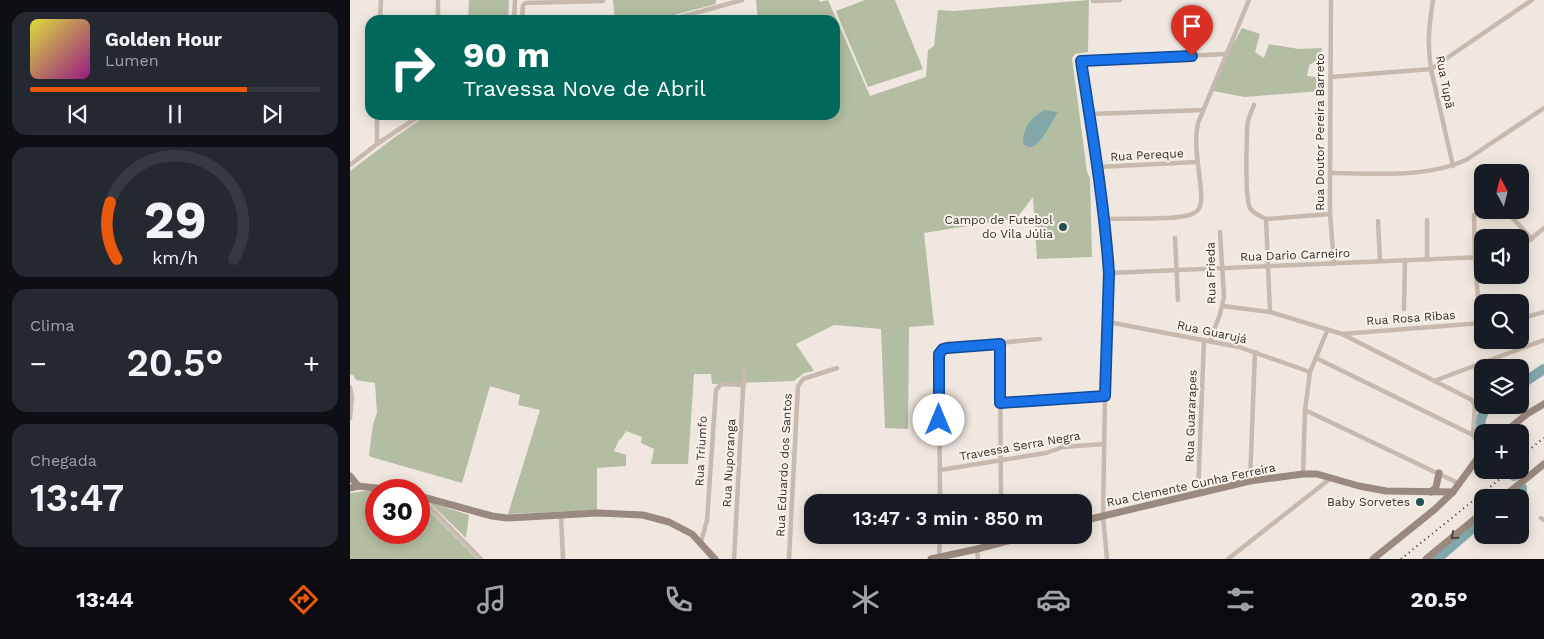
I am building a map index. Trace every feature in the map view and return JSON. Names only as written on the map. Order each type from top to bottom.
[{"type":"street","points":[[380,15],[381,0]]},
{"type":"street","points":[[438,0],[438,15]]},
{"type":"street","points":[[514,15],[515,0]]},
{"type":"street","points":[[688,15],[742,0]]},
{"type":"street","points":[[1093,1],[1120,0]]},
{"type":"street","points":[[1105,219],[1177,218],[1195,213],[1199,207],[1202,194],[1197,162],[1196,132],[1203,110],[1249,0]]},
{"type":"street","name":"Rua Doutor Pereira Barreto","points":[[1331,0],[1330,214],[1334,264]]},
{"type":"street","name":"Rua Tupã","points":[[1433,0],[1428,41],[1430,69],[1453,166]]},
{"type":"street","points":[[1330,77],[1430,69],[1532,0]]},
{"type":"street","points":[[522,15],[523,5],[526,3],[603,1]]},
{"type":"street","points":[[1106,559],[1103,516],[1109,273],[1105,219],[1081,61],[1226,54]]},
{"type":"street","points":[[1254,105],[1248,120],[1247,129],[1247,193],[1251,210],[1266,219],[1330,214]]},
{"type":"street","points":[[1330,173],[1391,173],[1436,170],[1453,166],[1466,160],[1544,108]]},
{"type":"street","points":[[1090,114],[1203,110]]},
{"type":"street","points":[[377,120],[377,144]]},
{"type":"street","points":[[350,165],[377,144],[413,120]]},
{"type":"street","name":"Rua Pereque","points":[[1098,168],[1197,162]]},
{"type":"street","points":[[1266,219],[1270,312]]},
{"type":"street","points":[[1513,219],[1532,238]]},
{"type":"street","points":[[1426,220],[1427,259]]},
{"type":"street","points":[[1378,221],[1380,261]]},
{"type":"street","points":[[1529,240],[1544,228]]},
{"type":"street","name":"Rua Frieda","points":[[1210,341],[1222,306],[1223,268],[1220,232]]},
{"type":"street","points":[[1175,238],[1178,300]]},
{"type":"street","name":"Rua Dario Carneiro","points":[[1109,273],[1474,258]]},
{"type":"street","points":[[1404,309],[1405,260]]},
{"type":"street","points":[[1222,306],[1270,312],[1342,334],[1472,400],[1474,404],[1473,435],[1316,358]]},
{"type":"street","points":[[1529,316],[1544,312]]},
{"type":"street","name":"Rua Guarujá","points":[[1108,322],[1210,341],[1255,352],[1310,372]]},
{"type":"street","name":"Rua Rosa Ribas","points":[[1342,334],[1474,324]]},
{"type":"street","points":[[1303,474],[1310,372],[1328,330]]},
{"type":"street","points":[[940,494],[939,354],[943,349],[947,348],[1040,339]]},
{"type":"street","name":"Rua Guararapes","points":[[1198,493],[1204,340]]},
{"type":"street","points":[[1434,381],[1544,340]]},
{"type":"street","points":[[1000,344],[1001,494]]},
{"type":"street","points":[[1250,481],[1255,352]]},
{"type":"street","name":"Rua Nuporanga","points":[[734,559],[745,368]]},
{"type":"street","name":"Rua Eduardo dos Santos","points":[[789,559],[798,386],[804,379],[837,368]]},
{"type":"street","name":"Rua Triumfo","points":[[701,542],[707,520],[716,390],[723,384],[743,384]]},
{"type":"street","points":[[350,387],[352,397],[350,418]]},
{"type":"street","points":[[1000,403],[1105,396]]},
{"type":"street","points":[[1515,424],[1544,404]]},
{"type":"street","points":[[1306,410],[1460,484]]},
{"type":"street","name":"Travessa Serra Negra","points":[[940,470],[1046,453],[1063,447],[1104,444]]},
{"type":"street","points":[[1373,559],[1434,510],[1460,484],[1474,464]]},
{"type":"street","points":[[1513,489],[1544,464]]},
{"type":"street","points":[[1431,492],[1436,486],[1439,473]]},
{"type":"street","name":"Rua Clemente Cunha Ferreira","points":[[1092,519],[1250,481],[1303,474],[1317,474],[1359,486],[1386,491],[1453,492]]},
{"type":"street","points":[[350,476],[354,487]]},
{"type":"street","points":[[1228,559],[1331,478]]},
{"type":"street","points":[[430,499],[492,516],[507,518],[598,513],[643,515],[679,526],[701,542],[715,559]]},
{"type":"street","points":[[430,507],[481,559]]},
{"type":"street","points":[[561,516],[563,559]]},
{"type":"street","points":[[1426,559],[1474,520]]},
{"type":"street","points":[[940,544],[940,558]]},
{"type":"street","points":[[931,559],[977,549],[989,544]]},
{"type":"street","points":[[977,549],[978,559]]},
{"type":"green space","points":[[469,0],[509,0],[508,15],[468,15]]},
{"type":"green space","points":[[613,0],[716,0],[716,4],[674,15],[614,15]]},
{"type":"green space","points":[[756,0],[819,0],[820,2],[828,0],[835,15],[758,15]]},
{"type":"green space","points":[[865,0],[895,0],[923,69],[868,87],[840,20],[840,15],[838,15],[836,11]]},
{"type":"green space","points":[[1089,0],[1088,52],[1075,54],[1072,58],[1087,172],[1090,178],[1092,257],[1037,259],[1033,197],[1017,218],[924,233],[934,325],[909,327],[908,429],[885,428],[881,329],[834,325],[796,344],[814,371],[804,373],[794,381],[712,384],[711,374],[694,374],[688,464],[651,464],[654,449],[641,443],[642,437],[626,431],[614,451],[626,455],[626,466],[597,468],[597,510],[508,514],[540,410],[518,405],[520,395],[490,386],[462,483],[369,455],[373,424],[377,413],[375,383],[356,380],[350,374],[350,171],[420,120],[840,120],[840,27],[870,96],[926,77],[928,50],[934,46],[938,10],[954,11]]},
{"type":"green space","points":[[1242,28],[1260,34],[1255,52],[1264,58],[1269,44],[1299,49],[1322,48],[1320,59],[1309,65],[1307,76],[1323,78],[1320,91],[1245,97],[1213,91],[1226,57]]},
{"type":"green space","points":[[365,491],[365,544],[430,544],[430,511],[477,559],[350,559],[350,493]]},
{"type":"green space","points":[[430,502],[469,515],[466,538],[430,503]]},
{"type":"water","points":[[1045,110],[1058,112],[1038,143],[1030,147],[1023,144],[1024,133],[1028,124],[1035,116]]},
{"type":"waterway","points":[[1529,379],[1544,369]]},
{"type":"waterway","points":[[1481,424],[1483,414]]},
{"type":"waterway","points":[[1437,559],[1474,527]]},
{"type":"railway","points":[[1529,450],[1544,438]]},
{"type":"railway","points":[[1401,559],[1500,479]]},
{"type":"place","name":"Campo de Futebol do Vila Júlia","points":[[1063,227]]},
{"type":"place","name":"Baby Sorvetes","points":[[1420,502]]},
{"type":"route","points":[[939,420],[939,354],[943,349],[947,348],[1000,344],[1000,403],[1105,396],[1108,255],[1105,219],[1081,61],[1192,56]]}]
